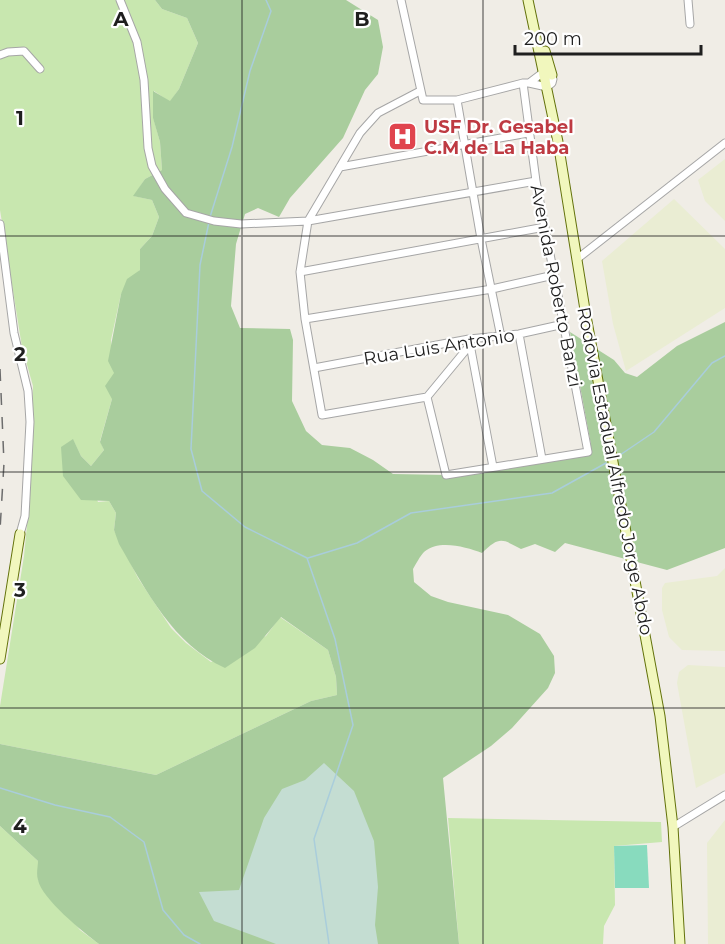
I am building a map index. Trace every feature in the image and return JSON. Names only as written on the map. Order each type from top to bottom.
[{"type":"main road","name":"Rodovia Estadual Alfredo Jorge Abdo","points":[[528,0],[558,142],[662,726],[673,827],[680,944]]},
{"type":"main road","points":[[0,659],[20,534]]},
{"type":"street","points":[[120,0],[137,42],[144,80],[148,148],[152,166],[165,189],[182,210],[197,218],[263,224],[308,221],[536,181]]},
{"type":"street","points":[[401,0],[420,91],[426,102],[458,100],[546,80]]},
{"type":"street","points":[[688,0],[690,24]]},
{"type":"street","points":[[0,55],[24,51],[40,69]]},
{"type":"street","name":"Avenida Roberto Banzi","points":[[525,83],[528,133],[536,181],[588,452],[542,459]]},
{"type":"street","points":[[420,91],[378,114],[360,133],[308,221],[300,272],[305,319],[322,415],[427,397],[469,342]]},
{"type":"street","points":[[458,100],[472,192],[501,337]]},
{"type":"street","points":[[340,167],[528,133]]},
{"type":"street","points":[[577,258],[725,143]]},
{"type":"street","points":[[0,224],[14,333],[28,391],[30,422],[25,516],[20,534]]},
{"type":"street","points":[[300,272],[545,227]]},
{"type":"street","points":[[305,319],[492,289],[554,275]]},
{"type":"street","name":"Rua Luis Antonio","points":[[314,368],[519,334],[564,324]]},
{"type":"street","points":[[427,397],[446,475],[542,459],[519,334]]},
{"type":"street","points":[[469,342],[493,467]]},
{"type":"street","points":[[673,827],[725,795]]},
{"type":"green space","points":[[0,0],[155,0],[162,9],[187,18],[198,43],[179,89],[170,102],[154,91],[153,117],[160,142],[162,170],[145,179],[134,196],[152,200],[159,217],[152,236],[140,249],[140,270],[121,294],[111,340],[114,373],[112,399],[100,441],[104,450],[91,466],[81,456],[73,440],[98,502],[109,501],[116,513],[114,530],[138,578],[171,628],[186,643],[211,662],[266,636],[280,617],[328,650],[336,677],[337,695],[311,701],[156,775],[0,744],[0,706],[24,556],[28,515],[33,386],[22,347],[0,210]]},
{"type":"green space","points":[[155,0],[346,0],[378,20],[383,47],[378,74],[365,90],[343,138],[290,198],[279,217],[258,208],[245,214],[236,244],[231,306],[240,328],[290,329],[293,340],[292,401],[306,431],[322,445],[350,448],[393,474],[446,475],[588,452],[591,445],[570,332],[614,360],[625,373],[637,377],[677,346],[725,322],[725,548],[667,570],[565,543],[555,552],[535,544],[521,549],[500,541],[492,544],[482,553],[453,545],[430,548],[424,552],[413,569],[414,582],[431,596],[508,615],[540,634],[554,656],[555,673],[548,688],[512,728],[491,746],[443,778],[459,944],[99,944],[64,915],[47,896],[38,880],[38,861],[0,826],[0,744],[156,775],[311,701],[337,695],[336,677],[328,650],[281,617],[255,648],[225,668],[190,645],[176,631],[151,598],[119,544],[114,530],[116,513],[109,501],[81,500],[63,476],[61,447],[73,439],[81,456],[91,466],[104,450],[100,442],[112,399],[105,386],[114,373],[108,361],[121,294],[127,279],[140,270],[140,249],[152,236],[159,217],[152,200],[133,196],[145,179],[162,170],[160,142],[153,118],[153,91],[170,101],[179,89],[198,43],[187,18],[162,9]]},
{"type":"green space","points":[[725,159],[725,221],[705,201],[698,180]]},
{"type":"green space","points":[[674,199],[725,249],[725,308],[626,371],[613,324],[602,261]]},
{"type":"green space","points":[[725,568],[725,651],[682,650],[669,637],[662,610],[662,588],[665,583],[717,576]]},
{"type":"green space","points":[[688,665],[725,667],[725,773],[696,788],[677,683],[679,672]]},
{"type":"green space","points":[[324,763],[354,791],[374,841],[378,887],[375,925],[378,944],[276,944],[214,921],[199,892],[239,890],[264,818],[282,789],[305,780]]},
{"type":"green space","points":[[448,818],[661,822],[662,842],[614,846],[615,905],[604,926],[603,944],[459,944]]},
{"type":"green space","points":[[725,820],[725,944],[708,944],[707,843]]},
{"type":"green space","points":[[0,826],[38,861],[38,880],[80,930],[99,944],[0,944]]},
{"type":"green space","points":[[647,845],[649,888],[615,888],[614,846]]},
{"type":"waterway","points":[[210,217],[232,147],[250,71],[271,11],[266,0]]},
{"type":"waterway","points":[[209,222],[200,265],[191,449],[202,491],[245,527],[307,558],[335,639],[353,725],[314,839],[329,944]]},
{"type":"waterway","points":[[620,455],[654,432],[712,363],[725,356]]},
{"type":"waterway","points":[[308,558],[357,543],[411,513],[552,493],[606,463]]},
{"type":"waterway","points":[[0,788],[55,805],[110,817],[144,842],[163,910],[184,935],[200,944]]},
{"type":"railway","points":[[0,369],[4,463],[0,530]]},
{"type":"place","name":"USF Dr. Gesabel C.M de La Haba","points":[[403,137]]}]
